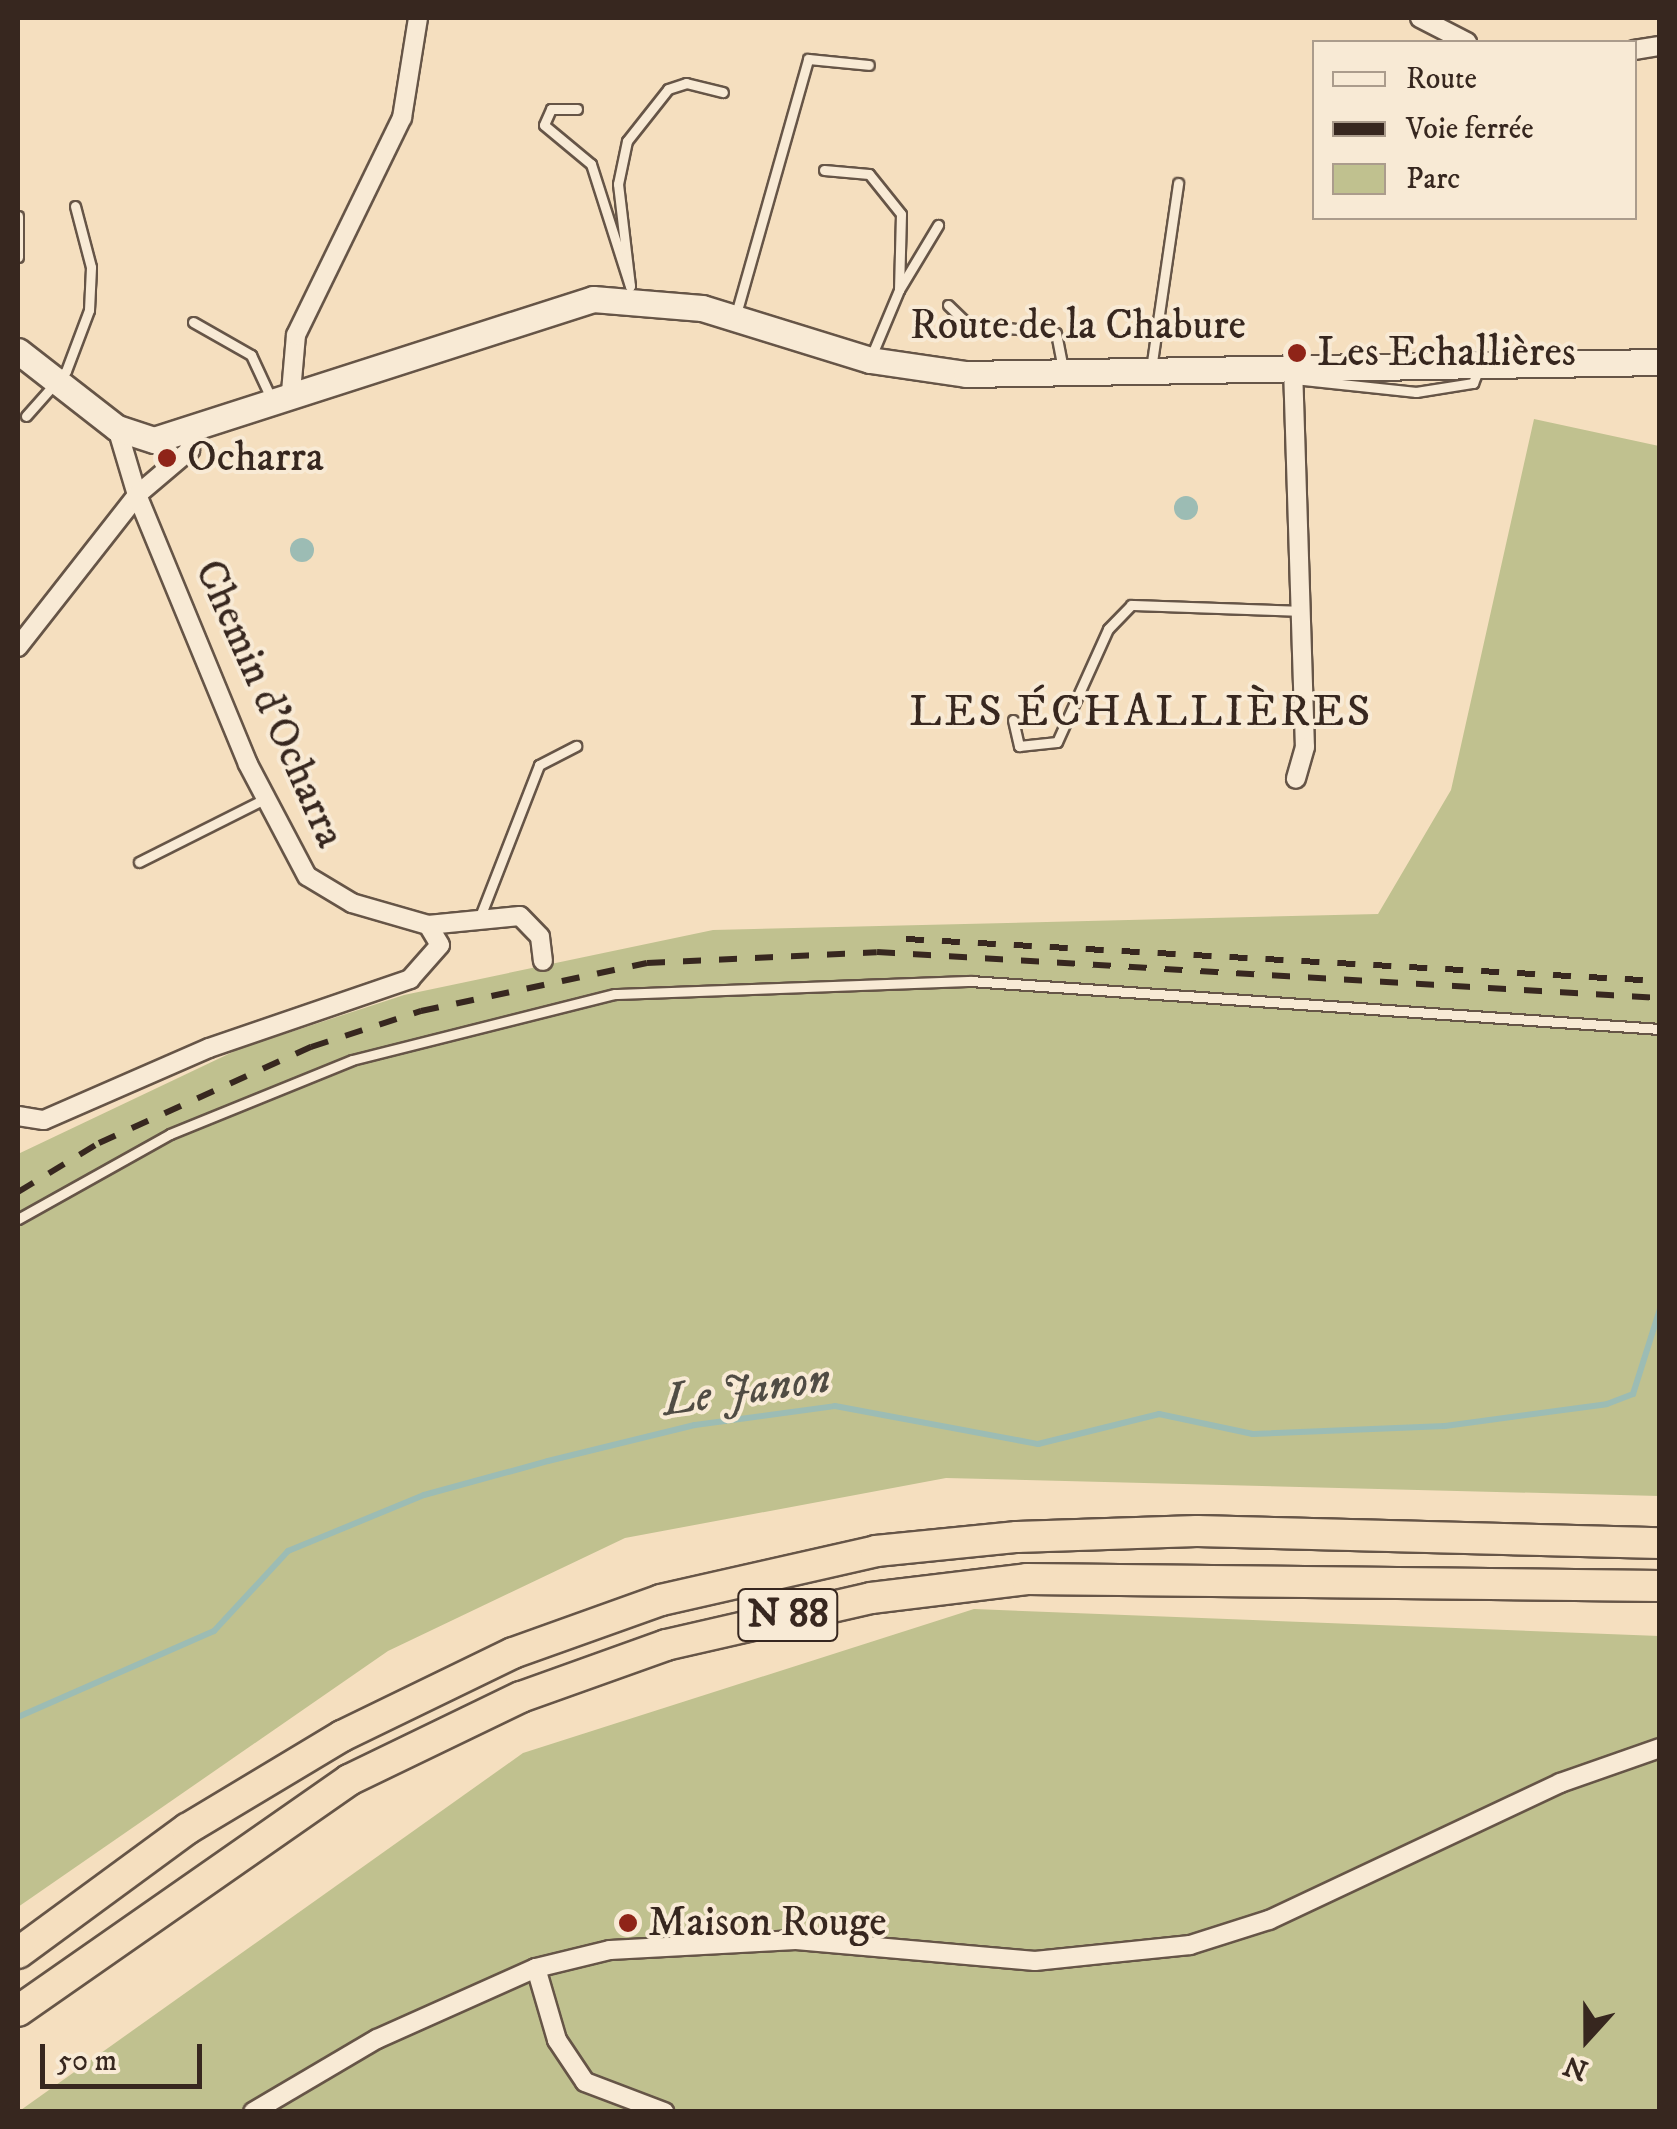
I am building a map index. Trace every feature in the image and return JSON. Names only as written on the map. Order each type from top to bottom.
[{"type":"highway","name":"N 88","points":[[18,1953],[119,1876],[342,1736],[513,1653],[660,1600],[876,1551],[1197,1531],[1660,1542]]},
{"type":"highway","name":"N 88","points":[[18,2010],[349,1780],[521,1697],[666,1644],[871,1598],[1026,1580],[1660,1586]]},
{"type":"main road","name":"Route de la Chabure","points":[[18,350],[117,428],[154,440],[189,435],[281,396],[529,314],[630,292],[735,316],[870,360],[919,370],[1294,373],[1480,364],[1660,362]]},
{"type":"street","points":[[281,396],[296,335],[402,118],[417,18]]},
{"type":"street","points":[[1420,18],[1463,40]]},
{"type":"street","points":[[1294,373],[1305,747],[1296,779]]},
{"type":"street","name":"Chemin d'Ocharra","points":[[117,428],[137,495],[266,798],[322,889],[428,925]]},
{"type":"street","points":[[18,647],[137,495],[190,450],[189,435]]},
{"type":"street","points":[[428,925],[482,914],[520,916],[540,937],[543,961]]},
{"type":"street","points":[[18,1116],[44,1120],[209,1048],[410,979],[436,960],[438,934],[428,925]]},
{"type":"street","points":[[253,2112],[377,2040],[536,1968],[705,1940],[1035,1961],[1190,1945],[1288,1913],[1560,1783],[1660,1748]]},
{"type":"street","points":[[536,1968],[557,2040],[584,2082],[664,2112]]},
{"type":"lane","points":[[735,316],[808,60],[869,65]]},
{"type":"lane","points":[[630,292],[618,184],[627,141],[668,89],[686,82],[723,92]]},
{"type":"lane","points":[[577,110],[551,109],[544,125],[591,164],[630,292]]},
{"type":"lane","points":[[824,170],[858,168],[891,193],[901,214],[899,290]]},
{"type":"lane","points":[[1151,372],[1178,183]]},
{"type":"lane","points":[[26,416],[58,381],[90,302],[75,206]]},
{"type":"lane","points":[[18,216],[18,257]]},
{"type":"lane","points":[[870,360],[899,290],[938,225]]},
{"type":"lane","points":[[948,304],[968,324],[1056,333],[1063,373]]},
{"type":"lane","points":[[193,322],[251,355],[281,396]]},
{"type":"lane","points":[[1012,720],[1018,746],[1057,742],[1108,628],[1131,604],[1299,611]]},
{"type":"lane","points":[[482,914],[540,765],[576,746]]},
{"type":"lane","points":[[138,862],[266,798]]},
{"type":"lane","points":[[18,1219],[170,1134],[352,1060],[615,994],[970,982],[1660,1029]]},
{"type":"lane","points":[[18,1942],[119,1876]]},
{"type":"green space","points":[[1534,419],[1659,446],[1659,1496],[946,1478],[625,1538],[388,1651],[18,1907],[18,1154],[239,1049],[404,995],[713,930],[1378,914],[1451,790]]},
{"type":"green space","points":[[974,1609],[1659,1636],[1659,2111],[18,2112],[523,1753]]},
{"type":"water","points":[[1186,496],[1198,508],[1186,520],[1174,508]]},
{"type":"water","points":[[302,538],[314,550],[302,562],[290,550]]},
{"type":"waterway","name":"Le Janon","points":[[18,1717],[214,1631],[288,1551],[424,1495],[548,1461],[695,1425],[835,1406],[1038,1444],[1159,1414],[1253,1434],[1445,1426],[1607,1404],[1633,1394],[1660,1309]]},
{"type":"railway","points":[[906,939],[1660,981]]},
{"type":"railway","points":[[18,1192],[99,1143],[311,1047],[421,1011],[647,963],[877,952],[1660,998]]},
{"type":"place","name":"Les Echallières","points":[[1297,353]]},
{"type":"place","name":"Ocharra","points":[[167,458]]},
{"type":"place","name":"Maison Rouge","points":[[628,1923]]},
{"type":"district","name":"LES ÉCHALLIÈRES","points":[[1141,713]]}]
